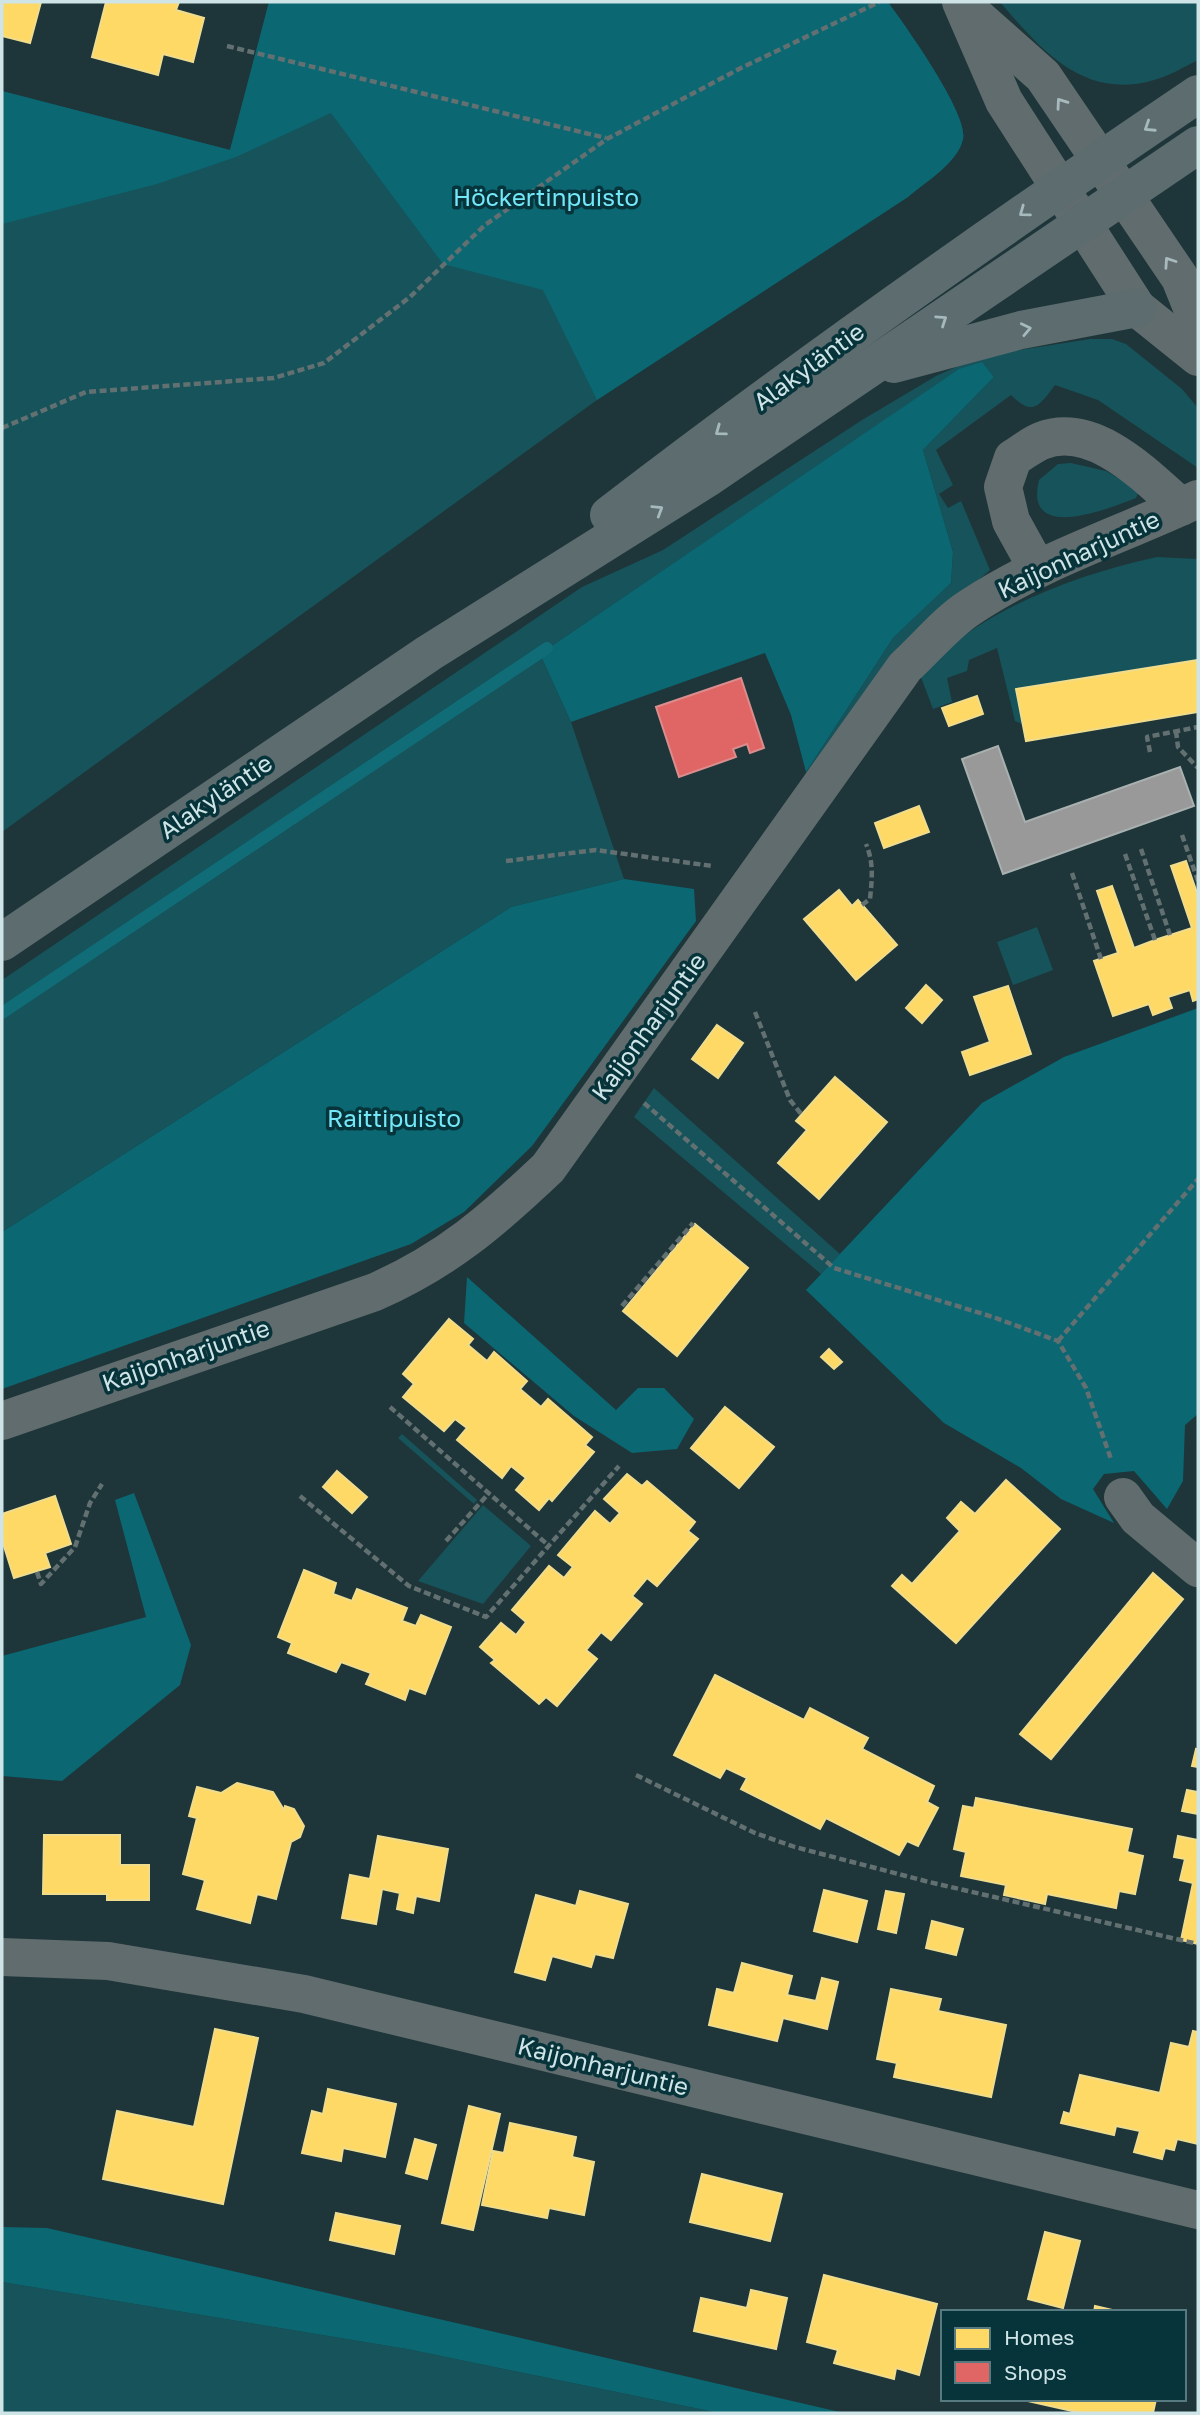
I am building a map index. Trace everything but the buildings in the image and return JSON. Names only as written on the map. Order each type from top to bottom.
[{"type":"main road","name":"Alakyläntie","points":[[429,653],[688,453],[1057,188],[1198,94]]},
{"type":"main road","name":"Alakyläntie","points":[[2,942],[429,653],[706,480],[1198,145]]},
{"type":"main road","points":[[865,372],[1021,330],[1137,308]]},
{"type":"street","points":[[962,4],[1043,76],[1180,278],[1198,323]]},
{"type":"street","points":[[962,4],[1004,102],[1057,188],[1137,308],[1198,356]]},
{"type":"street","points":[[1037,568],[1011,521],[1003,487],[1013,458],[1042,440],[1066,438],[1096,443],[1190,503]]},
{"type":"street","name":"Kaijonharjuntie","points":[[2,1421],[376,1292],[420,1272],[491,1223],[548,1168],[905,667],[966,609],[1037,568],[1190,503]]},
{"type":"street","points":[[1123,1497],[1138,1518],[1198,1568]]},
{"type":"street","name":"Kaijonharjuntie","points":[[2,1957],[108,1961],[304,1994],[1198,2210]]},
{"type":"path","points":[[2,428],[86,392],[274,378],[324,363],[410,297],[485,225],[607,139],[739,69],[879,2]]},
{"type":"path","points":[[226,46],[607,139]]},
{"type":"path","points":[[1150,752],[1147,737],[1198,727]]},
{"type":"path","points":[[1175,731],[1178,747],[1198,768]]},
{"type":"path","points":[[1182,835],[1198,881]]},
{"type":"path","points":[[862,905],[870,899],[872,878],[872,857],[866,844]]},
{"type":"path","points":[[1141,849],[1170,935]]},
{"type":"path","points":[[506,861],[596,850],[758,873]]},
{"type":"path","points":[[1125,855],[1155,940]]},
{"type":"path","points":[[1072,873],[1101,959]]},
{"type":"path","points":[[755,1012],[790,1100],[802,1115]]},
{"type":"path","points":[[613,1077],[834,1268],[993,1317],[1058,1341],[1086,1388],[1123,1497]]},
{"type":"path","points":[[1058,1341],[1198,1179]]},
{"type":"path","points":[[622,1306],[693,1223]]},
{"type":"path","points":[[390,1407],[548,1545]]},
{"type":"path","points":[[300,1496],[409,1587],[486,1618],[619,1466]]},
{"type":"path","points":[[37,1572],[41,1584],[75,1548],[90,1503],[102,1484]]},
{"type":"path","points":[[446,1541],[489,1493]]},
{"type":"path","points":[[636,1775],[755,1833],[807,1851],[1198,1944]]},
{"type":"green space","name":"Höckertinpuisto","points":[[269,2],[888,2],[946,90],[962,127],[963,139],[948,164],[908,197],[597,400],[2,832],[2,91],[230,150]]},
{"type":"green space","name":"Höckertinpuisto","points":[[269,2],[888,2],[946,90],[962,127],[963,139],[948,164],[908,197],[597,400],[543,290],[443,264],[331,113],[236,157],[157,184],[2,224],[2,91],[230,150]]},
{"type":"green space","points":[[1000,2],[1198,2],[1198,60],[1171,74],[1129,85],[1106,83],[1085,77],[1048,53]]},
{"type":"green space","points":[[1090,339],[1112,339],[1126,344],[1182,389],[1198,408],[1198,468],[1098,400],[1055,385],[1035,406],[1025,406],[1011,395],[936,450],[953,485],[939,494],[948,508],[961,501],[990,570],[902,646],[809,781],[806,772],[893,638],[951,583],[953,552],[923,450],[994,377],[982,363],[959,370],[540,654],[571,722],[624,879],[511,907],[2,1232],[2,980],[582,587],[663,550],[862,420],[936,376],[981,356]]},
{"type":"green space","points":[[982,362],[994,377],[923,450],[953,552],[951,583],[893,638],[806,772],[791,715],[765,653],[571,722],[540,654],[959,369]]},
{"type":"green space","points":[[1071,463],[1106,471],[1135,488],[1138,493],[1136,498],[1090,514],[1072,517],[1056,516],[1044,511],[1038,500],[1039,480],[1058,464]]},
{"type":"green space","points":[[1157,557],[1198,559],[1198,660],[1017,689],[1022,724],[1015,721],[997,648],[969,660],[967,671],[947,678],[952,702],[933,709],[919,672],[972,630],[1029,598],[1092,575]]},
{"type":"green space","name":"Raittipuisto","points":[[624,879],[694,889],[696,921],[532,1146],[464,1212],[411,1244],[2,1389],[2,1232],[511,907]]},
{"type":"green space","points":[[1037,927],[1053,970],[1013,985],[997,942]]},
{"type":"green space","points":[[1198,1008],[1198,1414],[1185,1425],[1183,1481],[1167,1509],[1134,1471],[1104,1474],[1093,1489],[1114,1523],[1061,1499],[1021,1468],[944,1423],[806,1290],[982,1103],[1064,1057]]},
{"type":"green space","points":[[654,1088],[840,1254],[821,1274],[634,1117]]},
{"type":"green space","points":[[467,1277],[616,1410],[638,1388],[664,1388],[694,1419],[677,1449],[632,1453],[574,1416],[464,1323]]},
{"type":"green space","points":[[402,1434],[477,1500],[474,1504],[398,1438]]},
{"type":"green space","points":[[134,1493],[191,1645],[180,1685],[62,1781],[2,1776],[2,1656],[146,1617],[115,1500]]},
{"type":"green space","points":[[483,1505],[531,1546],[483,1604],[418,1581]]},
{"type":"green space","points":[[2,2227],[47,2228],[844,2413],[719,2413],[407,2349],[2,2282]]},
{"type":"green space","points":[[2,2282],[407,2349],[719,2413],[2,2413]]},
{"type":"waterway","points":[[2,1013],[547,648]]}]
